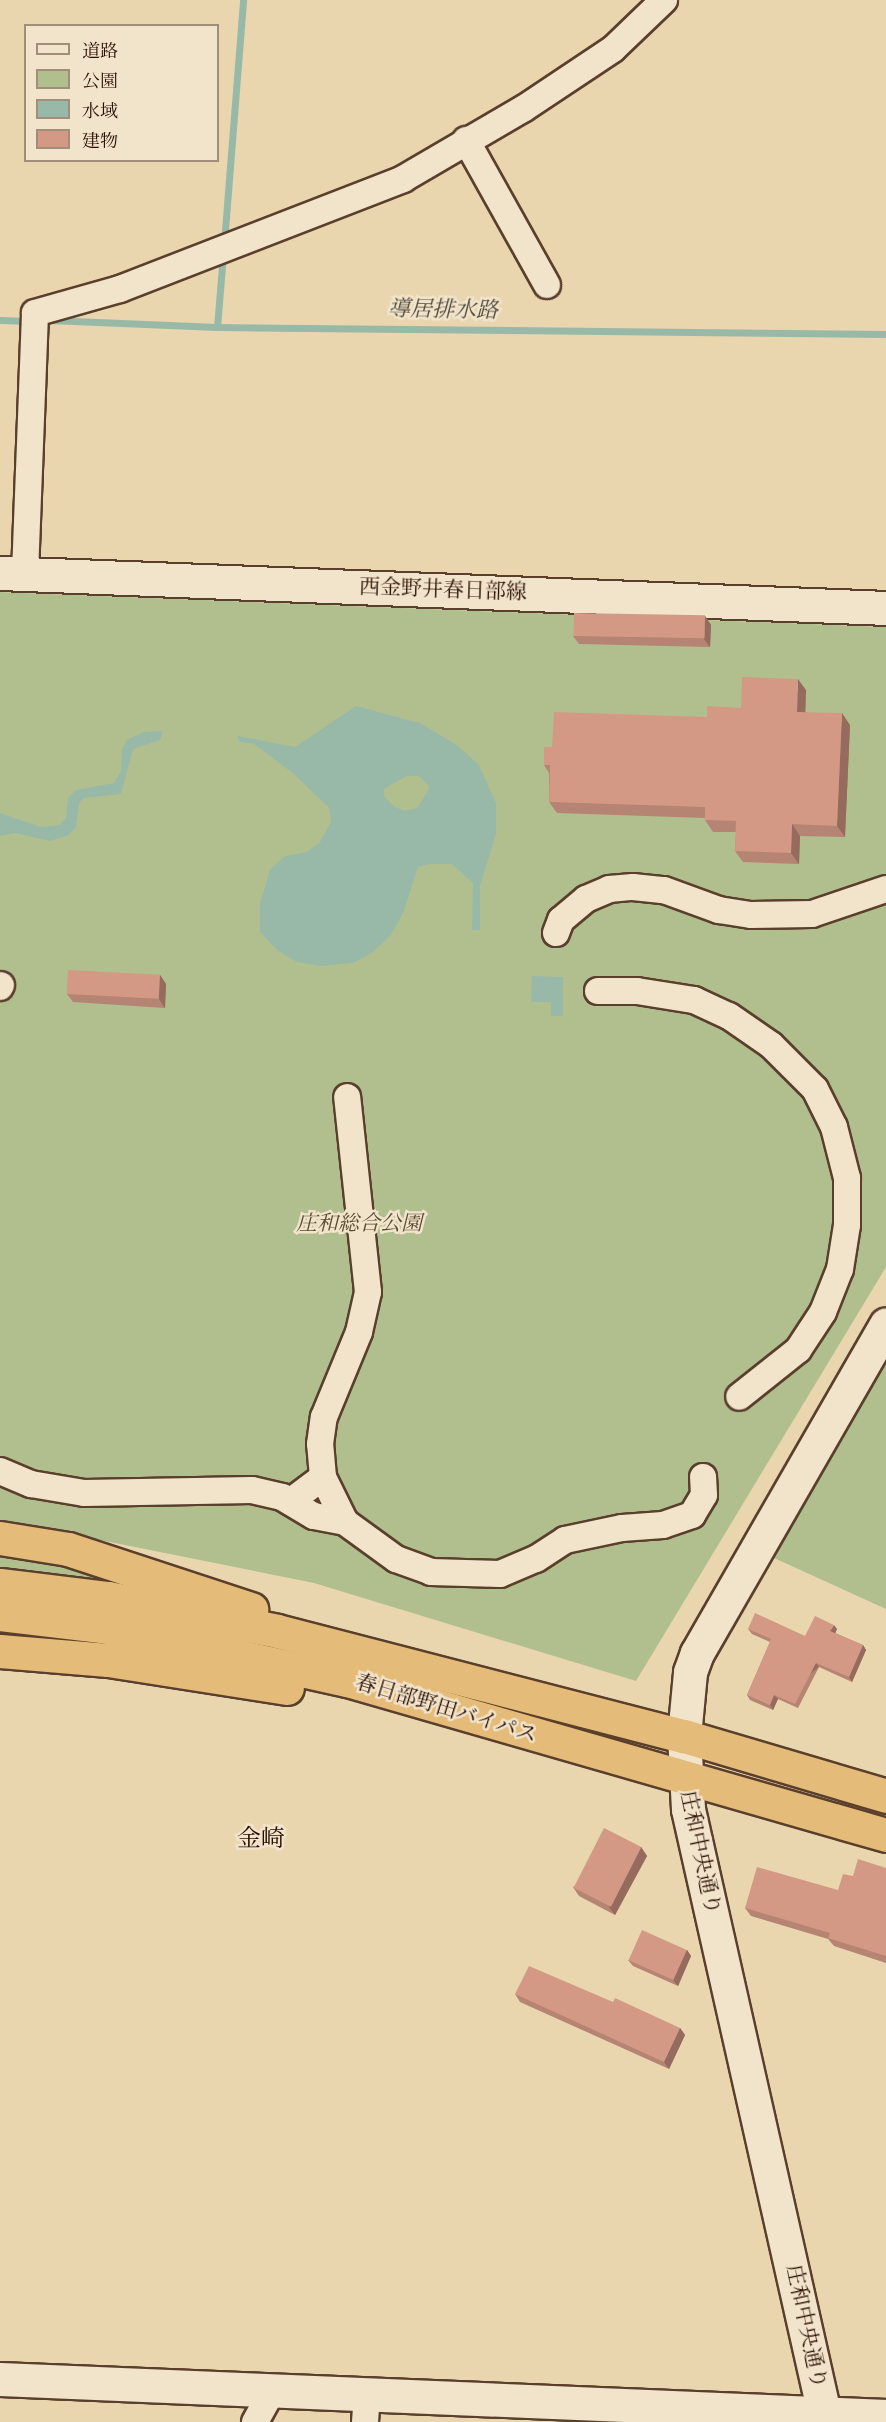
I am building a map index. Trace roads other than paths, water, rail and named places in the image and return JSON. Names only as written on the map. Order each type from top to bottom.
[{"type":"highway","points":[[0,1538],[68,1550],[248,1606],[277,1631]]},
{"type":"highway","name":"春日部野田バイパス","points":[[0,1586],[108,1598],[277,1631],[684,1736],[886,1796]]},
{"type":"highway","name":"春日部野田バイパス","points":[[0,1614],[107,1627],[346,1680],[538,1738],[886,1835]]},
{"type":"highway","points":[[0,1650],[108,1660],[291,1688],[493,1736],[538,1738]]},
{"type":"street","points":[[13,573],[35,313],[120,289],[403,179],[466,140],[524,109],[613,49],[664,0]]},
{"type":"street","points":[[466,140],[547,285]]},
{"type":"street","name":"西金野井春日部線","points":[[13,573],[886,608]]},
{"type":"street","points":[[556,933],[561,920],[586,899],[609,889],[633,887],[664,890],[719,910],[751,915],[812,914],[886,889]]},
{"type":"street","points":[[598,991],[637,991],[694,1000],[729,1017],[771,1045],[815,1089],[834,1127],[847,1178],[847,1225],[840,1269],[823,1312],[798,1350],[739,1397]]},
{"type":"street","points":[[347,1097],[368,1292],[359,1332],[324,1417],[320,1444],[323,1477],[345,1521],[396,1559],[431,1572],[500,1574],[536,1560],[565,1540],[622,1528],[663,1525],[692,1515],[704,1495],[703,1477]]},
{"type":"street","name":"庄和中央通り","points":[[825,2417],[684,1779],[684,1736],[690,1672],[697,1653],[886,1324]]},
{"type":"street","points":[[0,1471],[31,1484],[84,1493],[218,1488],[252,1490],[290,1502],[314,1516],[345,1521]]},
{"type":"street","points":[[290,1502],[323,1477]]},
{"type":"street","points":[[0,2379],[273,2389],[366,2408],[825,2417],[886,2416]]},
{"type":"street","points":[[255,2422],[273,2389]]},
{"type":"water","points":[[356,706],[420,723],[457,745],[479,765],[496,803],[496,834],[480,886],[480,930],[472,930],[473,883],[452,864],[430,864],[418,867],[403,913],[391,935],[372,953],[353,963],[321,966],[297,962],[278,951],[260,932],[260,903],[270,870],[285,856],[307,852],[320,842],[331,822],[329,808],[294,774],[254,744],[240,742],[237,736],[295,747]],"holes":[[[407,776],[419,776],[430,787],[418,807],[405,811],[395,807],[384,796],[384,789]]]},
{"type":"water","points":[[163,731],[160,740],[133,749],[121,794],[84,798],[79,803],[76,827],[69,835],[50,841],[15,833],[0,836],[0,813],[41,827],[60,825],[66,818],[68,798],[76,790],[114,783],[121,771],[122,749],[127,740],[143,732]]},
{"type":"water","points":[[532,976],[563,977],[563,1016],[551,1016],[551,1002],[531,1002]]},
{"type":"waterway","points":[[224,243],[243,0]]},
{"type":"waterway","points":[[217,327],[223,254]]},
{"type":"waterway","name":"導居排水路","points":[[0,320],[29,321]]},
{"type":"waterway","name":"導居排水路","points":[[49,320],[217,327],[886,334]]},
{"type":"district","name":"金崎","points":[[261,1841]]},
{"type":"park label","name":"庄和総合公園","points":[[359,1225]]}]
